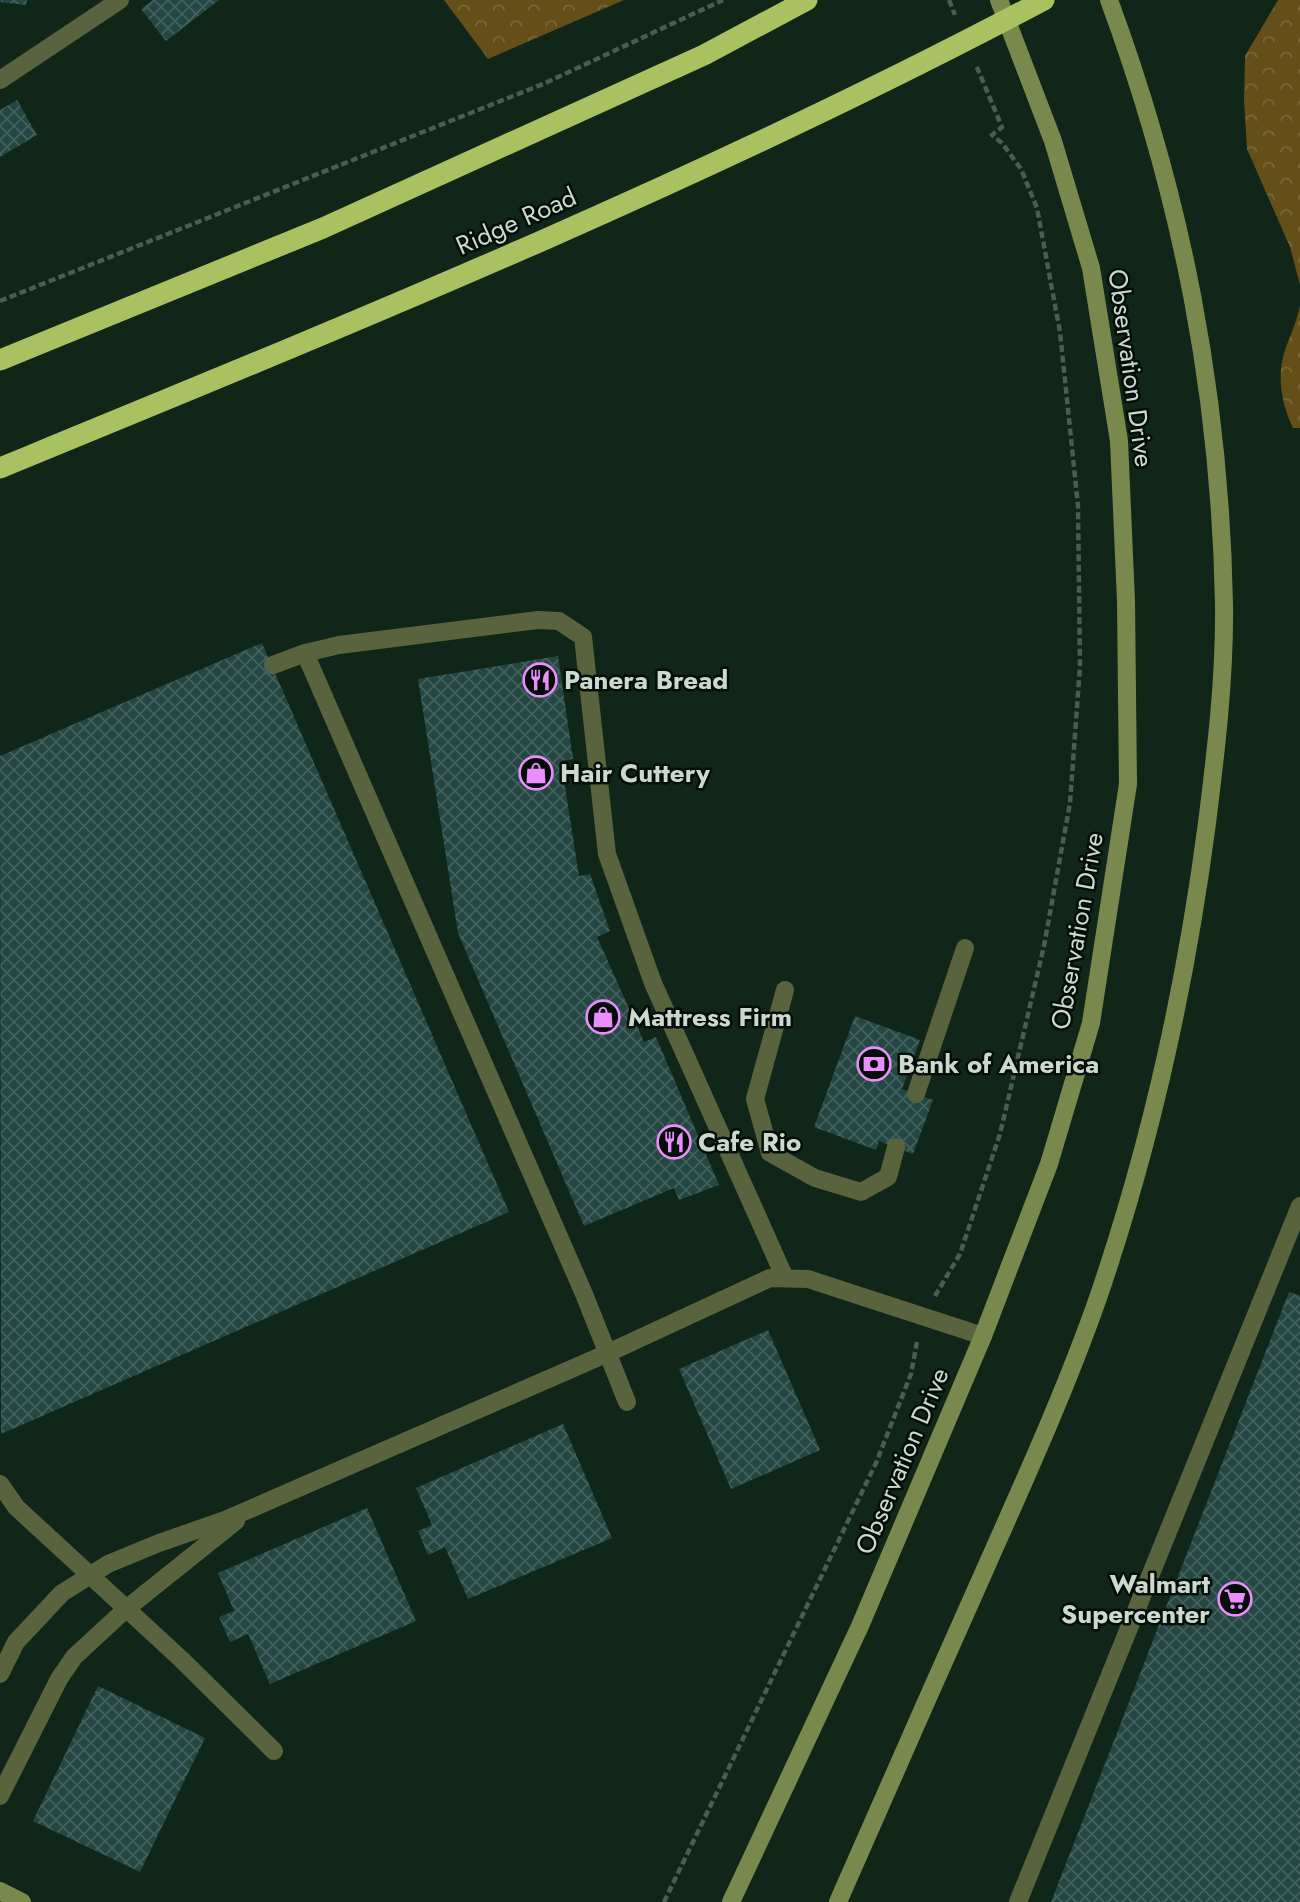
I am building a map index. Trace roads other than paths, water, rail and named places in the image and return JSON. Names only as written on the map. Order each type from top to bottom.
[{"type":"highway","points":[[0,360],[323,228],[704,55],[807,0]]},
{"type":"highway","name":"Ridge Road","points":[[0,468],[363,319],[723,161],[1003,10],[1044,0]]},
{"type":"street","points":[[0,80],[120,0]]},
{"type":"street","points":[[838,1902],[1060,1398],[1097,1299],[1127,1207],[1162,1076],[1181,994],[1199,879],[1221,694],[1224,608],[1212,425],[1203,349],[1187,261],[1154,131],[1110,0]]},
{"type":"street","name":"Observation Drive","points":[[730,1902],[860,1626],[983,1336],[1049,1164],[1091,1023],[1128,784],[1126,600],[1119,441],[1091,268],[1053,141],[1003,10]]},
{"type":"street","points":[[273,665],[305,653],[339,645],[538,620],[559,621],[583,637],[607,855],[653,983],[785,1278]]},
{"type":"street","points":[[305,653],[628,1402]]},
{"type":"street","points":[[916,1094],[965,948]]},
{"type":"street","points":[[785,990],[755,1099],[770,1153],[814,1178],[861,1192],[888,1177],[896,1147]]},
{"type":"street","points":[[1018,1902],[1300,1206]]},
{"type":"street","points":[[0,1674],[16,1642],[62,1592],[108,1564],[225,1520],[608,1353],[770,1278],[808,1279],[983,1336]]},
{"type":"street","points":[[0,1484],[16,1507],[127,1609],[274,1751]]},
{"type":"street","points":[[0,1796],[59,1679],[74,1657],[127,1609],[255,1506]]},
{"type":"street","points":[[0,1891],[22,1902]]},
{"type":"place","name":"Panera Bread","points":[[540,680]]},
{"type":"place","name":"Hair Cuttery","points":[[536,773]]},
{"type":"place","name":"Mattress Firm","points":[[603,1017]]},
{"type":"place","name":"Bank of America","points":[[874,1064]]},
{"type":"place","name":"Cafe Rio","points":[[674,1142]]},
{"type":"place","name":"Walmart Supercenter","points":[[1235,1599]]}]
